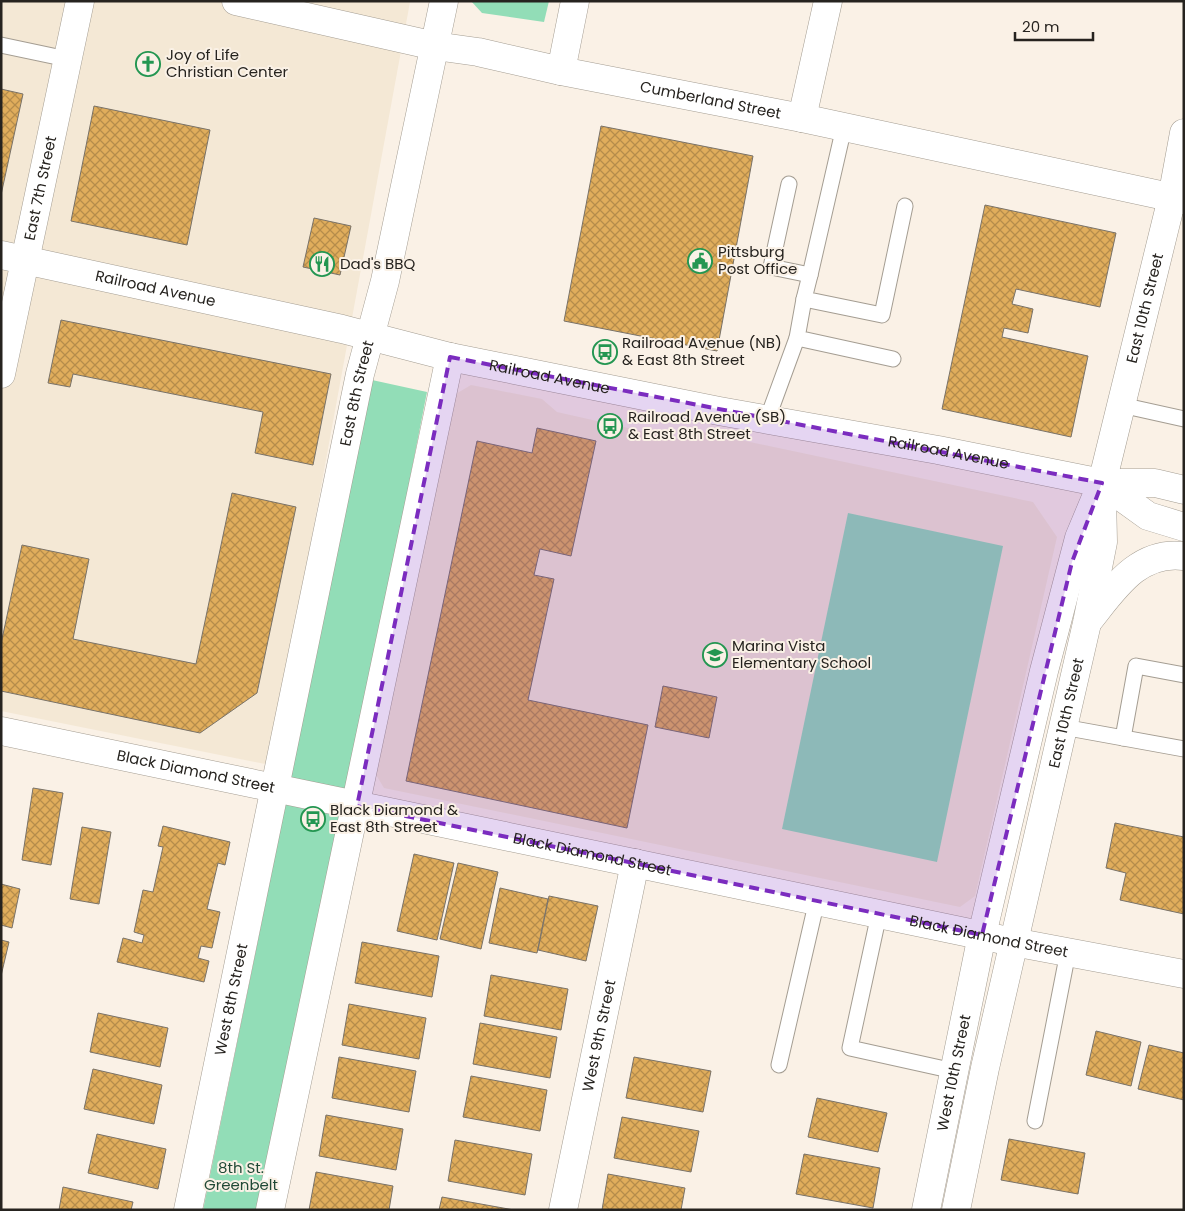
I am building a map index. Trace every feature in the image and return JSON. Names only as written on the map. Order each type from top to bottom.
[{"type":"street","name":"East 7th Street","points":[[1,374],[13,258],[68,59],[80,1]]},
{"type":"street","name":"Cumberland Street","points":[[236,1],[435,46],[478,52],[561,71],[802,118],[1178,199]]},
{"type":"street","name":"East 8th Street","points":[[273,788],[360,374],[384,288],[444,1]]},
{"type":"street","points":[[561,71],[575,1]]},
{"type":"street","points":[[802,118],[828,1]]},
{"type":"street","name":"East 10th Street","points":[[982,936],[1072,562],[1079,538],[1102,483],[1121,406],[1178,199],[1184,133]]},
{"type":"street","name":"Railroad Avenue","points":[[13,258],[370,337],[450,357],[767,420],[1102,483],[1155,483],[1184,490]]},
{"type":"street","points":[[270,1210],[450,357]]},
{"type":"street","name":"Railroad Avenue","points":[[1102,483],[1148,516],[1184,527]]},
{"type":"street","name":"East 10th Street","points":[[1013,942],[1087,623],[1103,542],[1102,483]]},
{"type":"street","points":[[1087,623],[1122,578],[1147,560],[1184,556]]},
{"type":"street","name":"Black Diamond Street","points":[[1,731],[982,936],[1184,974]]},
{"type":"street","name":"West 8th Street","points":[[188,1210],[273,788]]},
{"type":"street","name":"West 9th Street","points":[[563,1210],[635,863]]},
{"type":"street","name":"West 10th Street","points":[[926,1210],[982,936]]},
{"type":"street","name":"West 10th Street","points":[[956,1210],[1013,942]]},
{"type":"lane","points":[[1,44],[68,59]]},
{"type":"lane","points":[[767,420],[797,338],[804,299],[844,127]]},
{"type":"lane","points":[[789,184],[771,267],[810,275]]},
{"type":"lane","points":[[804,299],[882,315],[905,206]]},
{"type":"lane","points":[[797,338],[894,359]]},
{"type":"lane","points":[[1121,406],[1184,419]]},
{"type":"lane","points":[[1123,738],[1136,666],[1184,675]]},
{"type":"lane","points":[[1063,727],[1184,749]]},
{"type":"lane","points":[[779,1065],[817,900]]},
{"type":"lane","points":[[879,914],[850,1048],[954,1071]]},
{"type":"lane","points":[[1035,1121],[1068,952]]},
{"type":"highlighted area","points":[[450,357],[1102,483],[1072,562],[982,935],[357,806]]},
{"type":"shaded area","points":[[1,1],[410,2],[270,765],[1,711]]},
{"type":"shaded area","name":"Marina Vista Elementary School","points":[[471,385],[542,399],[557,412],[677,439],[703,432],[1033,502],[1057,537],[975,896],[960,907],[384,788],[375,773],[454,395]]},
{"type":"green space","points":[[471,1],[549,1],[544,22],[482,13]]},
{"type":"green space","name":"8th St. Greenbelt","points":[[372,380],[427,392],[266,1210],[203,1210]]},
{"type":"green space","points":[[848,513],[1003,546],[937,862],[782,829]]},
{"type":"building","points":[[1,89],[23,94],[1,195]]},
{"type":"building","points":[[94,106],[210,130],[187,245],[71,221]]},
{"type":"building","points":[[601,126],[753,156],[717,351],[564,321]]},
{"type":"building","points":[[985,205],[1116,233],[1100,307],[1016,289],[1012,304],[1033,309],[1028,333],[1004,328],[1002,337],[1088,356],[1071,437],[942,409]]},
{"type":"building","points":[[314,218],[351,226],[340,275],[303,267]]},
{"type":"building","points":[[61,320],[331,374],[313,465],[255,453],[263,412],[73,374],[70,387],[48,383]]},
{"type":"building","points":[[537,428],[596,441],[571,556],[540,549],[534,575],[554,579],[528,700],[648,725],[627,828],[406,781],[477,441],[532,453]]},
{"type":"building","points":[[232,493],[296,507],[257,693],[200,733],[1,691],[1,644],[22,545],[89,559],[73,639],[196,664]]},
{"type":"building","points":[[663,686],[717,697],[709,738],[655,727]]},
{"type":"building","points":[[33,788],[63,793],[51,865],[22,860]]},
{"type":"building","points":[[1115,823],[1184,837],[1184,914],[1120,900],[1126,873],[1106,868]]},
{"type":"building","points":[[163,826],[230,842],[225,865],[218,863],[207,909],[220,912],[212,948],[201,946],[198,958],[209,961],[204,982],[117,962],[123,938],[142,943],[144,935],[134,932],[143,890],[153,892],[163,847],[158,846]]},
{"type":"building","points":[[82,827],[111,832],[99,904],[70,899]]},
{"type":"building","points":[[414,854],[454,863],[437,940],[397,931]]},
{"type":"building","points":[[458,863],[498,872],[481,949],[440,939]]},
{"type":"building","points":[[1,884],[20,889],[12,928],[1,925]]},
{"type":"building","points":[[500,888],[548,899],[537,953],[489,943]]},
{"type":"building","points":[[549,896],[598,906],[586,961],[538,950]]},
{"type":"building","points":[[1,940],[9,942],[1,976]]},
{"type":"building","points":[[362,942],[439,956],[432,997],[355,983]]},
{"type":"building","points":[[491,975],[568,989],[561,1030],[484,1016]]},
{"type":"building","points":[[349,1004],[426,1018],[419,1059],[342,1045]]},
{"type":"building","points":[[98,1013],[168,1028],[160,1067],[90,1052]]},
{"type":"building","points":[[480,1023],[557,1037],[550,1078],[473,1064]]},
{"type":"building","points":[[1096,1031],[1141,1042],[1131,1086],[1086,1075]]},
{"type":"building","points":[[1149,1045],[1184,1053],[1184,1100],[1138,1089]]},
{"type":"building","points":[[339,1057],[416,1071],[409,1112],[332,1098]]},
{"type":"building","points":[[634,1057],[711,1071],[703,1112],[626,1098]]},
{"type":"building","points":[[93,1069],[162,1085],[154,1124],[84,1109]]},
{"type":"building","points":[[471,1076],[547,1090],[540,1131],[463,1117]]},
{"type":"building","points":[[817,1098],[887,1113],[878,1152],[808,1137]]},
{"type":"building","points":[[326,1115],[403,1129],[396,1170],[319,1156]]},
{"type":"building","points":[[622,1117],[699,1131],[691,1172],[614,1158]]},
{"type":"building","points":[[97,1134],[166,1149],[158,1189],[88,1173]]},
{"type":"building","points":[[1009,1139],[1085,1153],[1078,1194],[1001,1180]]},
{"type":"building","points":[[455,1140],[532,1154],[525,1195],[448,1181]]},
{"type":"building","points":[[804,1154],[880,1168],[873,1208],[796,1194]]},
{"type":"building","points":[[316,1172],[393,1186],[389,1210],[309,1210]]},
{"type":"building","points":[[608,1174],[685,1188],[681,1210],[602,1210]]},
{"type":"building","points":[[63,1187],[133,1202],[131,1210],[59,1210]]},
{"type":"building","points":[[442,1197],[514,1210],[439,1210]]},
{"type":"place","name":"Joy of Life Christian Center","points":[[148,64]]},
{"type":"place","name":"Pittsburg Post Office","points":[[700,261]]},
{"type":"place","name":"Dad's BBQ","points":[[322,264]]},
{"type":"place","name":"Railroad Avenue (NB) & East 8th Street","points":[[605,352]]},
{"type":"place","name":"Railroad Avenue (SB) & East 8th Street","points":[[610,426]]},
{"type":"place","name":"Marina Vista Elementary School","points":[[715,655]]},
{"type":"place","name":"Black Diamond & East 8th Street","points":[[313,819]]}]
